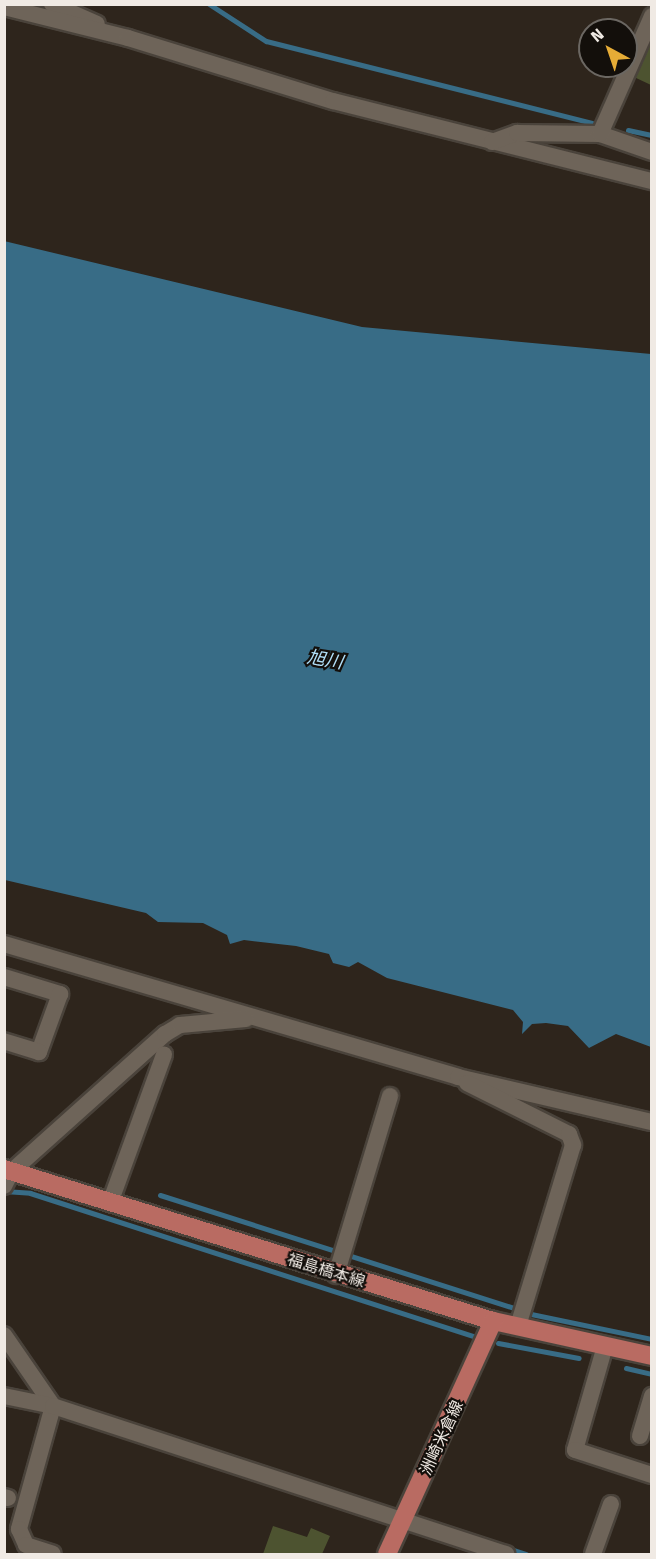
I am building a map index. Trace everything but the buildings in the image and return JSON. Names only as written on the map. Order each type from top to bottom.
[{"type":"main road","name":"福島橋本線","points":[[7,1175],[340,1262],[493,1321],[651,1356]]},
{"type":"main road","name":"洲崎米倉線","points":[[387,1554],[404,1521],[493,1321]]},
{"type":"street","points":[[52,4],[128,38]]},
{"type":"street","points":[[4,7],[128,38],[492,142],[651,181]]},
{"type":"street","points":[[600,134],[651,16]]},
{"type":"street","points":[[492,142],[517,133],[600,134],[651,152]]},
{"type":"street","points":[[4,944],[458,1077],[651,1122]]},
{"type":"street","points":[[4,977],[60,994],[39,1052],[4,1041]]},
{"type":"street","points":[[7,1175],[165,1034],[180,1025],[258,1018]]},
{"type":"street","points":[[110,1203],[164,1055]]},
{"type":"street","points":[[458,1077],[569,1134],[573,1145],[518,1326]]},
{"type":"street","points":[[340,1262],[390,1096]]},
{"type":"street","points":[[4,1335],[53,1406]]},
{"type":"street","points":[[605,1346],[575,1450],[651,1475]]},
{"type":"street","points":[[4,1396],[53,1406],[506,1554]]},
{"type":"street","points":[[640,1436],[651,1396]]},
{"type":"street","points":[[52,1554],[27,1545],[19,1528],[53,1406]]},
{"type":"street","points":[[593,1554],[611,1504]]},
{"type":"green space","points":[[651,40],[651,85],[636,78],[638,78],[638,68]]},
{"type":"green space","points":[[273,1526],[307,1537],[311,1528],[330,1536],[322,1554],[263,1554]]},
{"type":"water","name":"旭川","points":[[4,241],[362,327],[651,354],[651,1047],[616,1034],[589,1048],[568,1026],[546,1023],[532,1024],[522,1034],[523,1022],[513,1010],[387,978],[358,962],[349,967],[333,963],[329,954],[296,946],[244,940],[230,944],[227,935],[203,923],[158,922],[146,913],[5,880]]},
{"type":"waterway","points":[[209,4],[266,41],[592,123]]},
{"type":"waterway","points":[[628,130],[652,135]]},
{"type":"waterway","points":[[4,1191],[30,1193],[477,1337]]},
{"type":"waterway","points":[[160,1195],[514,1308]]},
{"type":"waterway","points":[[531,1314],[652,1339]]},
{"type":"waterway","points":[[498,1343],[579,1358]]},
{"type":"waterway","points":[[626,1368],[652,1374]]},
{"type":"waterway","points":[[507,1548],[526,1554]]}]
